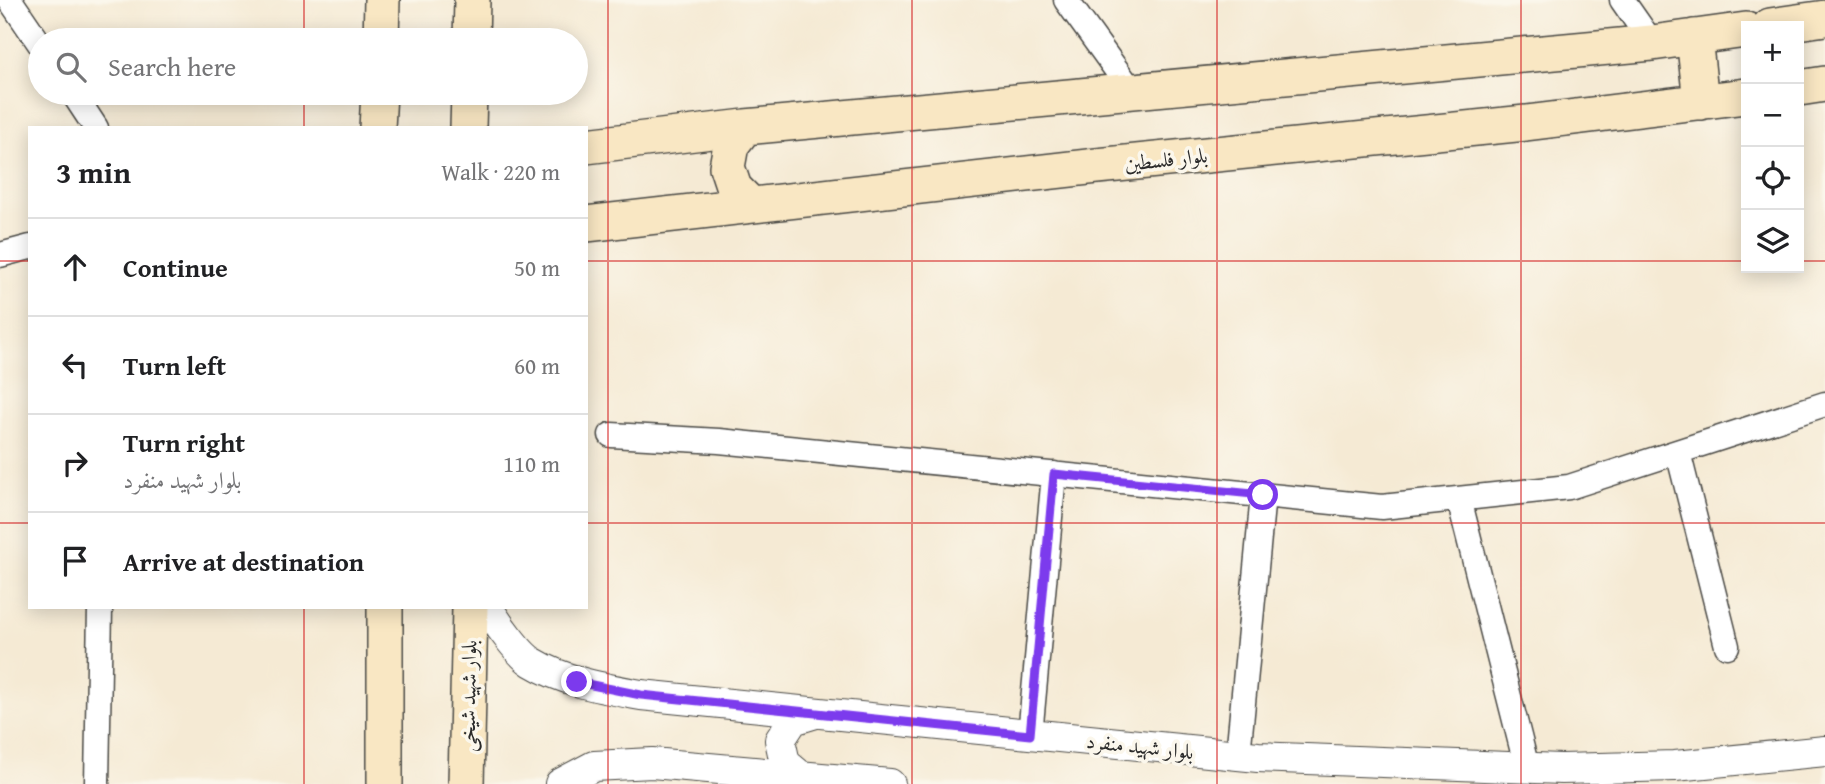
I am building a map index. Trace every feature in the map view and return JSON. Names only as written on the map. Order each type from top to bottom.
[{"type":"main road","points":[[381,28],[382,0]]},
{"type":"main road","points":[[471,28],[472,0]]},
{"type":"main road","points":[[1804,21],[1825,18]]},
{"type":"main road","points":[[588,146],[745,127],[1652,43],[1741,31]]},
{"type":"main road","points":[[1695,37],[1700,102]]},
{"type":"main road","points":[[1804,87],[1825,84]]},
{"type":"main road","name":"بلوار فلسطین","points":[[588,224],[1741,97]]},
{"type":"main road","points":[[377,126],[378,105]]},
{"type":"main road","points":[[468,126],[469,105]]},
{"type":"main road","points":[[745,127],[731,145],[727,167],[734,188],[750,204]]},
{"type":"main road","points":[[385,609],[385,784]]},
{"type":"main road","name":"بلوار شهید شیخی","points":[[466,784],[470,609]]},
{"type":"street","points":[[10,0],[29,28]]},
{"type":"street","points":[[1066,0],[1131,90]]},
{"type":"street","points":[[1622,0],[1652,43]]},
{"type":"street","points":[[81,105],[95,126]]},
{"type":"street","points":[[0,254],[28,247]]},
{"type":"street","points":[[611,435],[719,441],[1382,507],[1569,487],[1825,404]]},
{"type":"street","points":[[1678,452],[1727,646]]},
{"type":"street","points":[[1030,735],[1054,474]]},
{"type":"street","points":[[1238,755],[1263,495]]},
{"type":"street","points":[[1460,499],[1527,768]]},
{"type":"street","points":[[97,784],[100,609]]},
{"type":"street","name":"بلوار شهید منفرد","points":[[489,609],[494,619],[530,661],[577,682],[641,695],[1238,755],[1527,768],[1675,766],[1825,751]]},
{"type":"street","points":[[803,778],[785,763],[780,740],[793,720],[816,713]]},
{"type":"street","points":[[559,784],[594,766],[652,763],[890,784]]},
{"type":"route","points":[[577,682],[641,695],[1030,735],[1054,474],[1263,495]]}]
